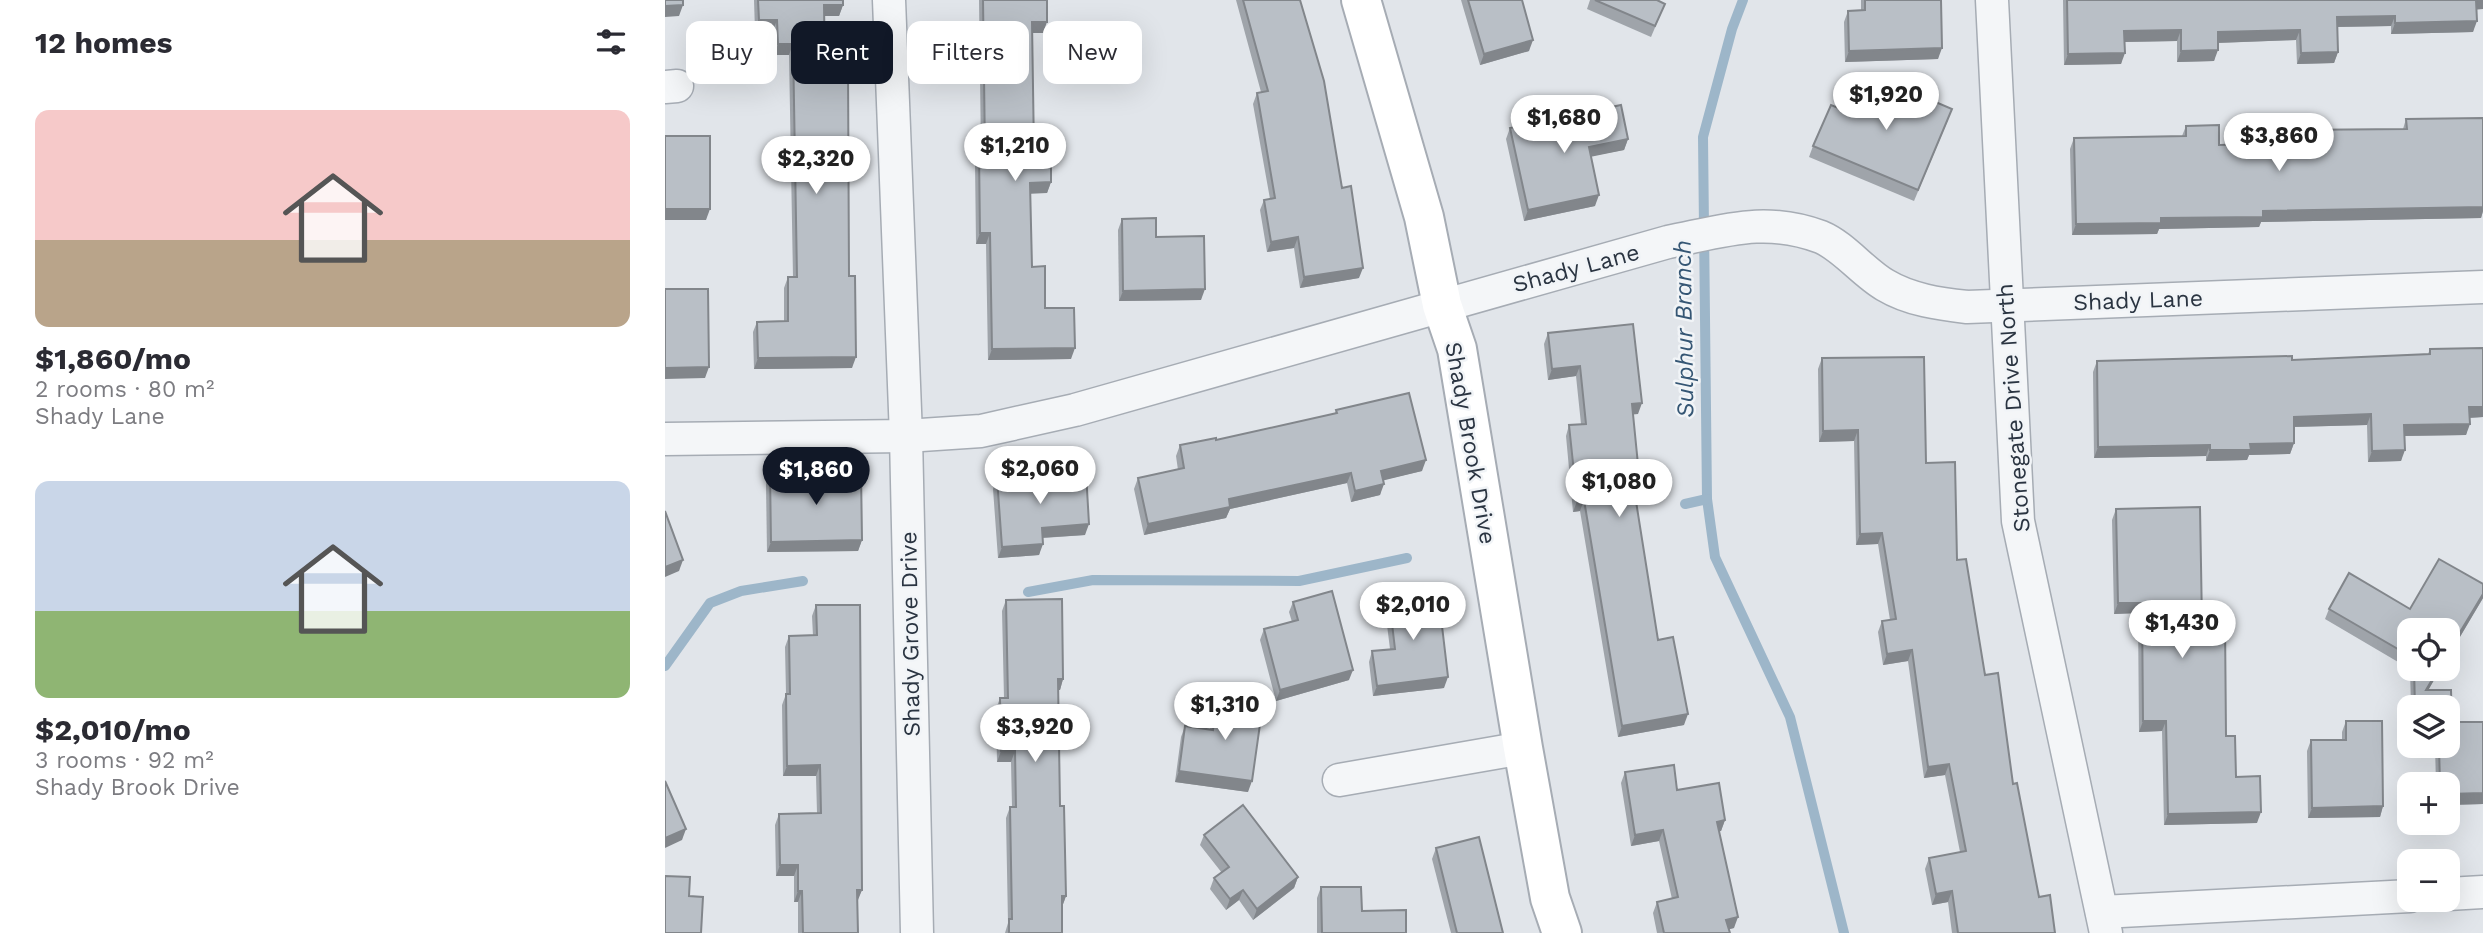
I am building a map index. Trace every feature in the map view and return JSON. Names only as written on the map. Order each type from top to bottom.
[{"type":"street","name":"Shady Grove Drive","points":[[888,0],[906,436],[917,933]]},
{"type":"street","name":"Shady Brook Drive","points":[[1361,0],[1424,217],[1442,305],[1457,349],[1523,748],[1550,898],[1562,933]]},
{"type":"street","name":"Stonegate Drive North","points":[[1992,0],[2018,521],[2104,922]]},
{"type":"street","name":"Shady Lane","points":[[665,439],[906,436],[981,431],[1075,410],[1668,242],[1755,225],[1787,227],[1824,238],[1885,286],[1932,303],[1967,307],[2483,287]]},
{"type":"street","points":[[1339,780],[1523,748]]},
{"type":"street","points":[[2460,893],[2483,892]]},
{"type":"street","points":[[2104,922],[2397,897]]},
{"type":"building","points":[[665,0],[683,0],[683,5],[665,6]]},
{"type":"building","points":[[758,0],[843,0],[843,5],[824,5],[824,21],[791,21],[791,44],[778,44],[777,20],[759,20]]},
{"type":"building","points":[[983,0],[1047,0],[1047,21],[1032,22],[1034,151],[1051,151],[1051,182],[1030,183],[1032,267],[1045,266],[1045,308],[1074,308],[1075,348],[992,349],[990,233],[980,233],[979,152],[985,152],[984,84],[1029,84],[1029,21],[983,21]]},
{"type":"building","points":[[1243,0],[1300,0],[1324,81],[1342,188],[1351,186],[1363,268],[1304,277],[1298,237],[1271,242],[1264,200],[1275,198],[1257,93],[1268,91]]},
{"type":"building","points":[[1468,0],[1522,0],[1533,40],[1484,54]]},
{"type":"building","points":[[1595,0],[1657,0],[1665,4],[1655,26]]},
{"type":"building","points":[[1865,0],[1941,0],[1942,48],[1849,51],[1848,11],[1865,10]]},
{"type":"building","points":[[2067,0],[2476,0],[2477,21],[2395,23],[2395,16],[2337,17],[2338,52],[2301,53],[2300,30],[2218,32],[2218,50],[2181,51],[2181,30],[2124,31],[2125,53],[2068,54]]},
{"type":"building","points":[[1870,74],[1952,109],[1918,190],[1813,146],[1831,105],[1853,114]]},
{"type":"building","points":[[794,84],[848,84],[849,276],[855,276],[856,357],[758,358],[757,322],[788,321],[788,277],[797,277]]},
{"type":"building","points":[[1621,105],[1628,139],[1589,147],[1599,195],[1528,210],[1510,128]]},
{"type":"building","points":[[2483,118],[2483,207],[2263,211],[2263,217],[2161,218],[2161,223],[2076,224],[2074,138],[2186,136],[2186,126],[2219,125],[2219,145],[2289,143],[2289,130],[2407,129],[2406,119]]},
{"type":"building","points":[[665,136],[710,136],[710,209],[665,209]]},
{"type":"building","points":[[1156,218],[1156,237],[1204,236],[1205,289],[1123,291],[1122,219]]},
{"type":"building","points":[[665,289],[708,289],[709,367],[665,368]]},
{"type":"building","points":[[1633,324],[1642,403],[1632,404],[1641,495],[1635,495],[1658,640],[1673,637],[1688,714],[1622,726],[1584,500],[1577,501],[1569,425],[1586,424],[1580,366],[1552,369],[1548,333]]},
{"type":"building","points":[[2483,348],[2483,407],[2469,407],[2470,424],[2404,425],[2405,450],[2372,451],[2371,414],[2294,417],[2294,443],[2250,444],[2251,450],[2210,450],[2210,445],[2098,447],[2097,361],[2292,356],[2292,360],[2430,354],[2430,349]]},
{"type":"building","points":[[1924,357],[1926,463],[1955,462],[1957,560],[1966,559],[1985,675],[1998,673],[2013,784],[2017,783],[2039,897],[2050,895],[2055,933],[1958,933],[1952,891],[1936,894],[1929,858],[1966,851],[1949,764],[1928,767],[1912,650],[1887,654],[1882,621],[1896,619],[1882,533],[1860,534],[1858,430],[1823,431],[1822,358]]},
{"type":"building","points":[[1409,393],[1426,460],[1381,471],[1384,484],[1355,491],[1351,473],[1229,499],[1230,507],[1148,524],[1138,478],[1184,468],[1180,445],[1216,440],[1337,413],[1336,410]]},
{"type":"building","points":[[861,472],[862,540],[771,542],[770,473]]},
{"type":"building","points":[[1086,472],[1089,524],[1042,528],[1043,544],[1002,547],[997,478]]},
{"type":"building","points":[[2200,507],[2202,622],[2225,621],[2226,736],[2235,736],[2236,777],[2260,776],[2261,812],[2168,814],[2166,721],[2143,721],[2142,603],[2118,603],[2116,509]]},
{"type":"building","points":[[665,511],[683,560],[665,567]]},
{"type":"building","points":[[2439,559],[2483,584],[2483,594],[2460,632],[2460,618],[2397,618],[2397,648],[2329,609],[2349,573],[2410,609]]},
{"type":"building","points":[[1332,591],[1353,670],[1280,690],[1264,629],[1298,620],[1293,602]]},
{"type":"building","points":[[1438,592],[1448,677],[1377,686],[1372,651],[1395,649],[1389,598]]},
{"type":"building","points":[[1062,599],[1063,679],[1058,679],[1060,806],[1064,806],[1066,896],[1062,896],[1062,933],[1009,933],[1009,919],[1012,919],[1010,807],[1016,807],[1015,751],[1001,751],[1000,698],[1008,698],[1006,600]]},
{"type":"building","points":[[816,605],[860,605],[862,890],[857,890],[858,933],[803,933],[798,865],[780,865],[779,814],[821,813],[820,765],[787,766],[786,694],[790,694],[789,636],[817,635]]},
{"type":"building","points":[[2414,681],[2431,681],[2426,690],[2451,690],[2451,695],[2415,695]]},
{"type":"building","points":[[1217,697],[1263,703],[1252,781],[1179,771],[1185,726],[1213,730]]},
{"type":"building","points":[[2346,721],[2382,721],[2383,806],[2312,808],[2311,740],[2346,740]]},
{"type":"building","points":[[2460,722],[2483,722],[2483,793],[2460,794],[2460,772],[2440,772],[2439,758],[2460,758]]},
{"type":"building","points":[[1674,765],[1677,790],[1719,783],[1725,820],[1717,822],[1738,917],[1726,920],[1730,933],[1664,933],[1657,902],[1678,897],[1663,830],[1635,835],[1625,772]]},
{"type":"building","points":[[665,781],[686,829],[665,838]]},
{"type":"building","points":[[1243,805],[1298,877],[1257,909],[1243,890],[1230,899],[1214,878],[1229,867],[1204,835]]},
{"type":"building","points":[[1479,837],[1503,933],[1457,933],[1436,848]]},
{"type":"building","points":[[665,876],[690,877],[689,896],[703,897],[701,933],[665,933]]},
{"type":"building","points":[[1321,887],[1361,887],[1362,911],[1406,910],[1406,933],[1322,933]]},
{"type":"waterway","name":"Sulphur Branch","points":[[1743,0],[1732,29],[1703,137],[1707,499],[1715,557],[1790,717],[1844,933]]},
{"type":"waterway","points":[[1685,504],[1707,499]]},
{"type":"waterway","points":[[1028,592],[1093,580],[1299,581],[1407,558]]},
{"type":"waterway","points":[[665,666],[710,603],[741,591],[803,581]]}]
